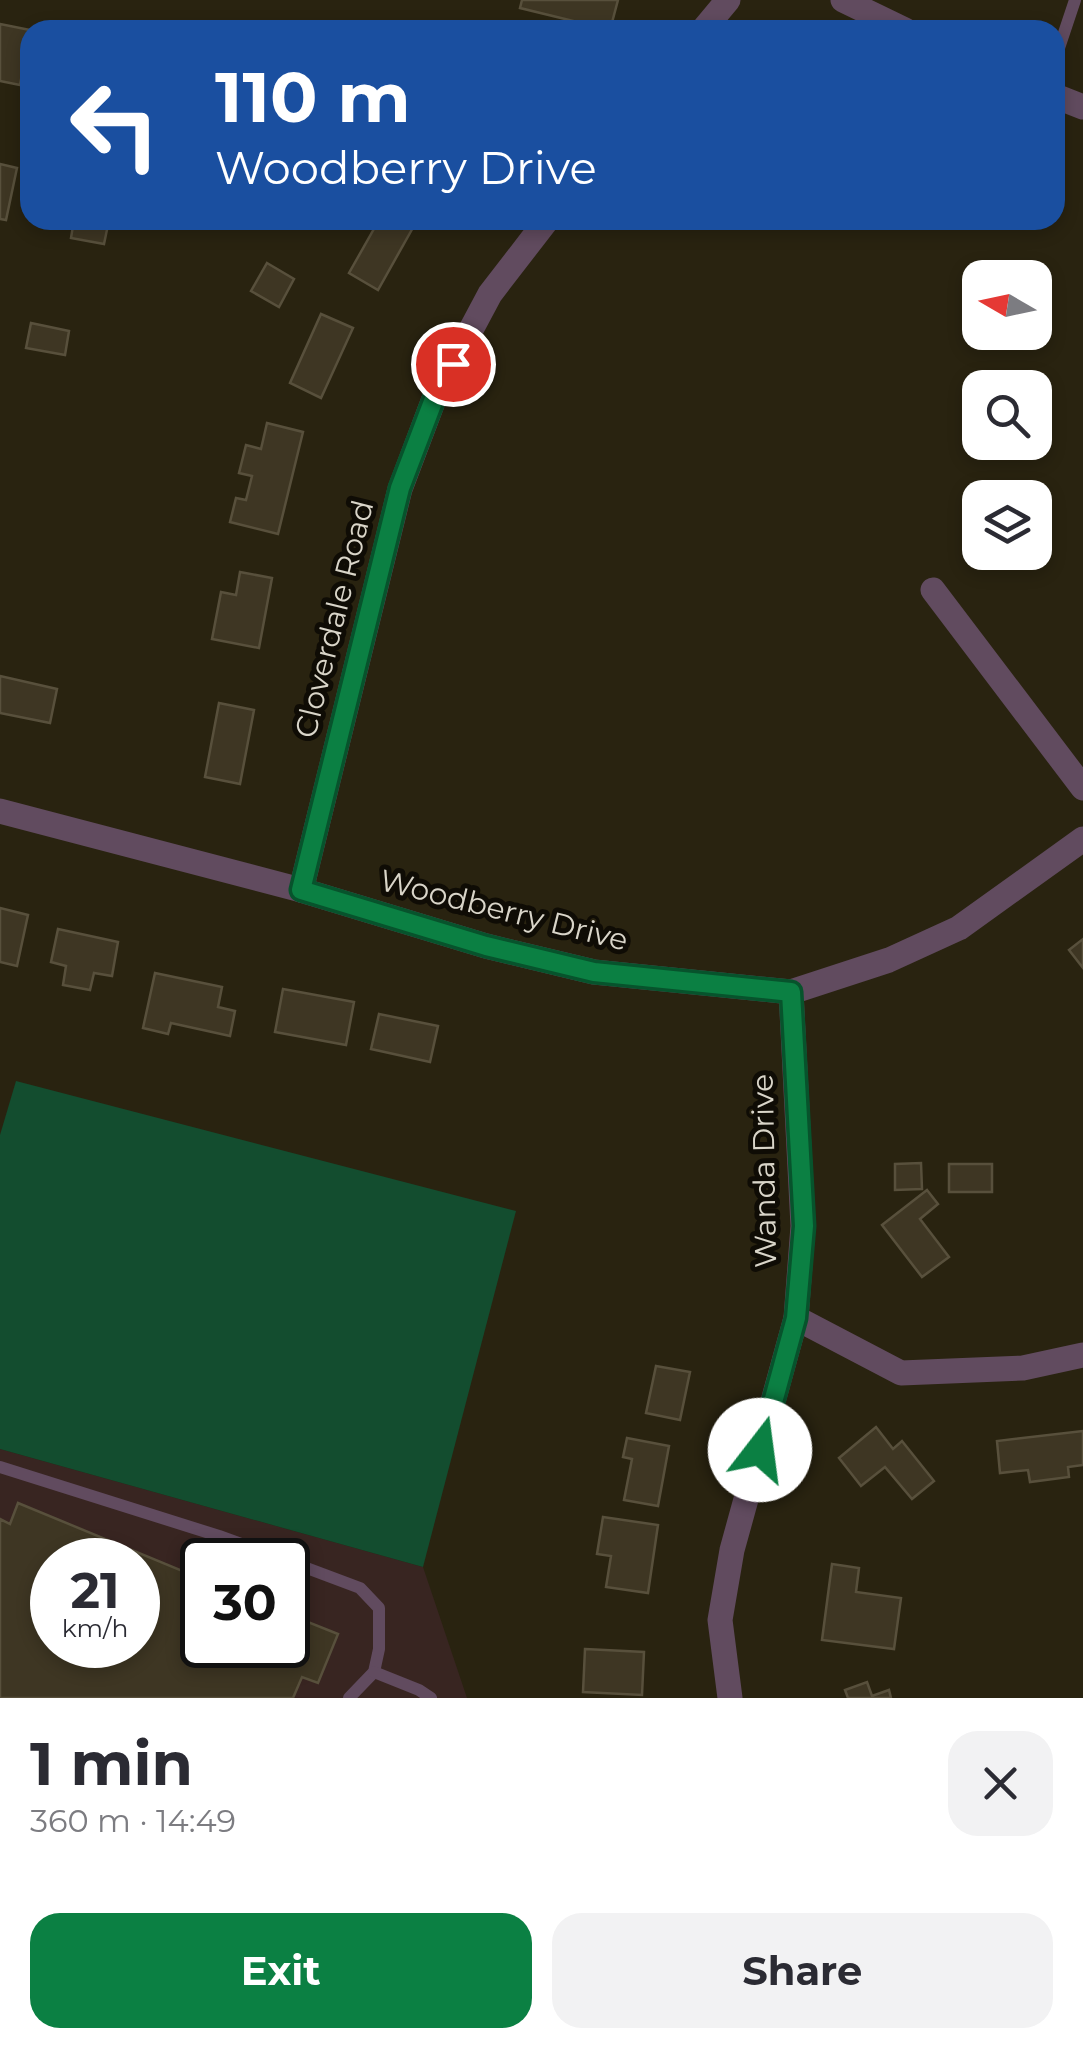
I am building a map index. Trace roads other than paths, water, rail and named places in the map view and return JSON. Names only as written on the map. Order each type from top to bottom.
[{"type":"street","points":[[711,20],[728,0]]},
{"type":"street","points":[[843,0],[884,20]]},
{"type":"street","name":"Cloverdale Road","points":[[301,890],[400,488],[434,399],[490,294],[540,230]]},
{"type":"street","points":[[933,590],[1083,788]]},
{"type":"street","name":"Woodberry Drive","points":[[0,811],[301,890],[486,946],[594,972],[791,992],[889,960],[959,928],[1083,838]]},
{"type":"street","name":"Wanda Drive","points":[[730,1698],[720,1620],[732,1550],[796,1318],[804,1226],[791,992]]},
{"type":"street","points":[[796,1318],[901,1372],[1023,1368],[1083,1355]]},
{"type":"lane","points":[[1065,30],[1075,0]]},
{"type":"lane","points":[[0,1468],[225,1538]]},
{"type":"lane","points":[[310,1569],[360,1588],[378,1608],[379,1650],[374,1672],[349,1698]]},
{"type":"lane","points":[[374,1672],[430,1698]]}]
